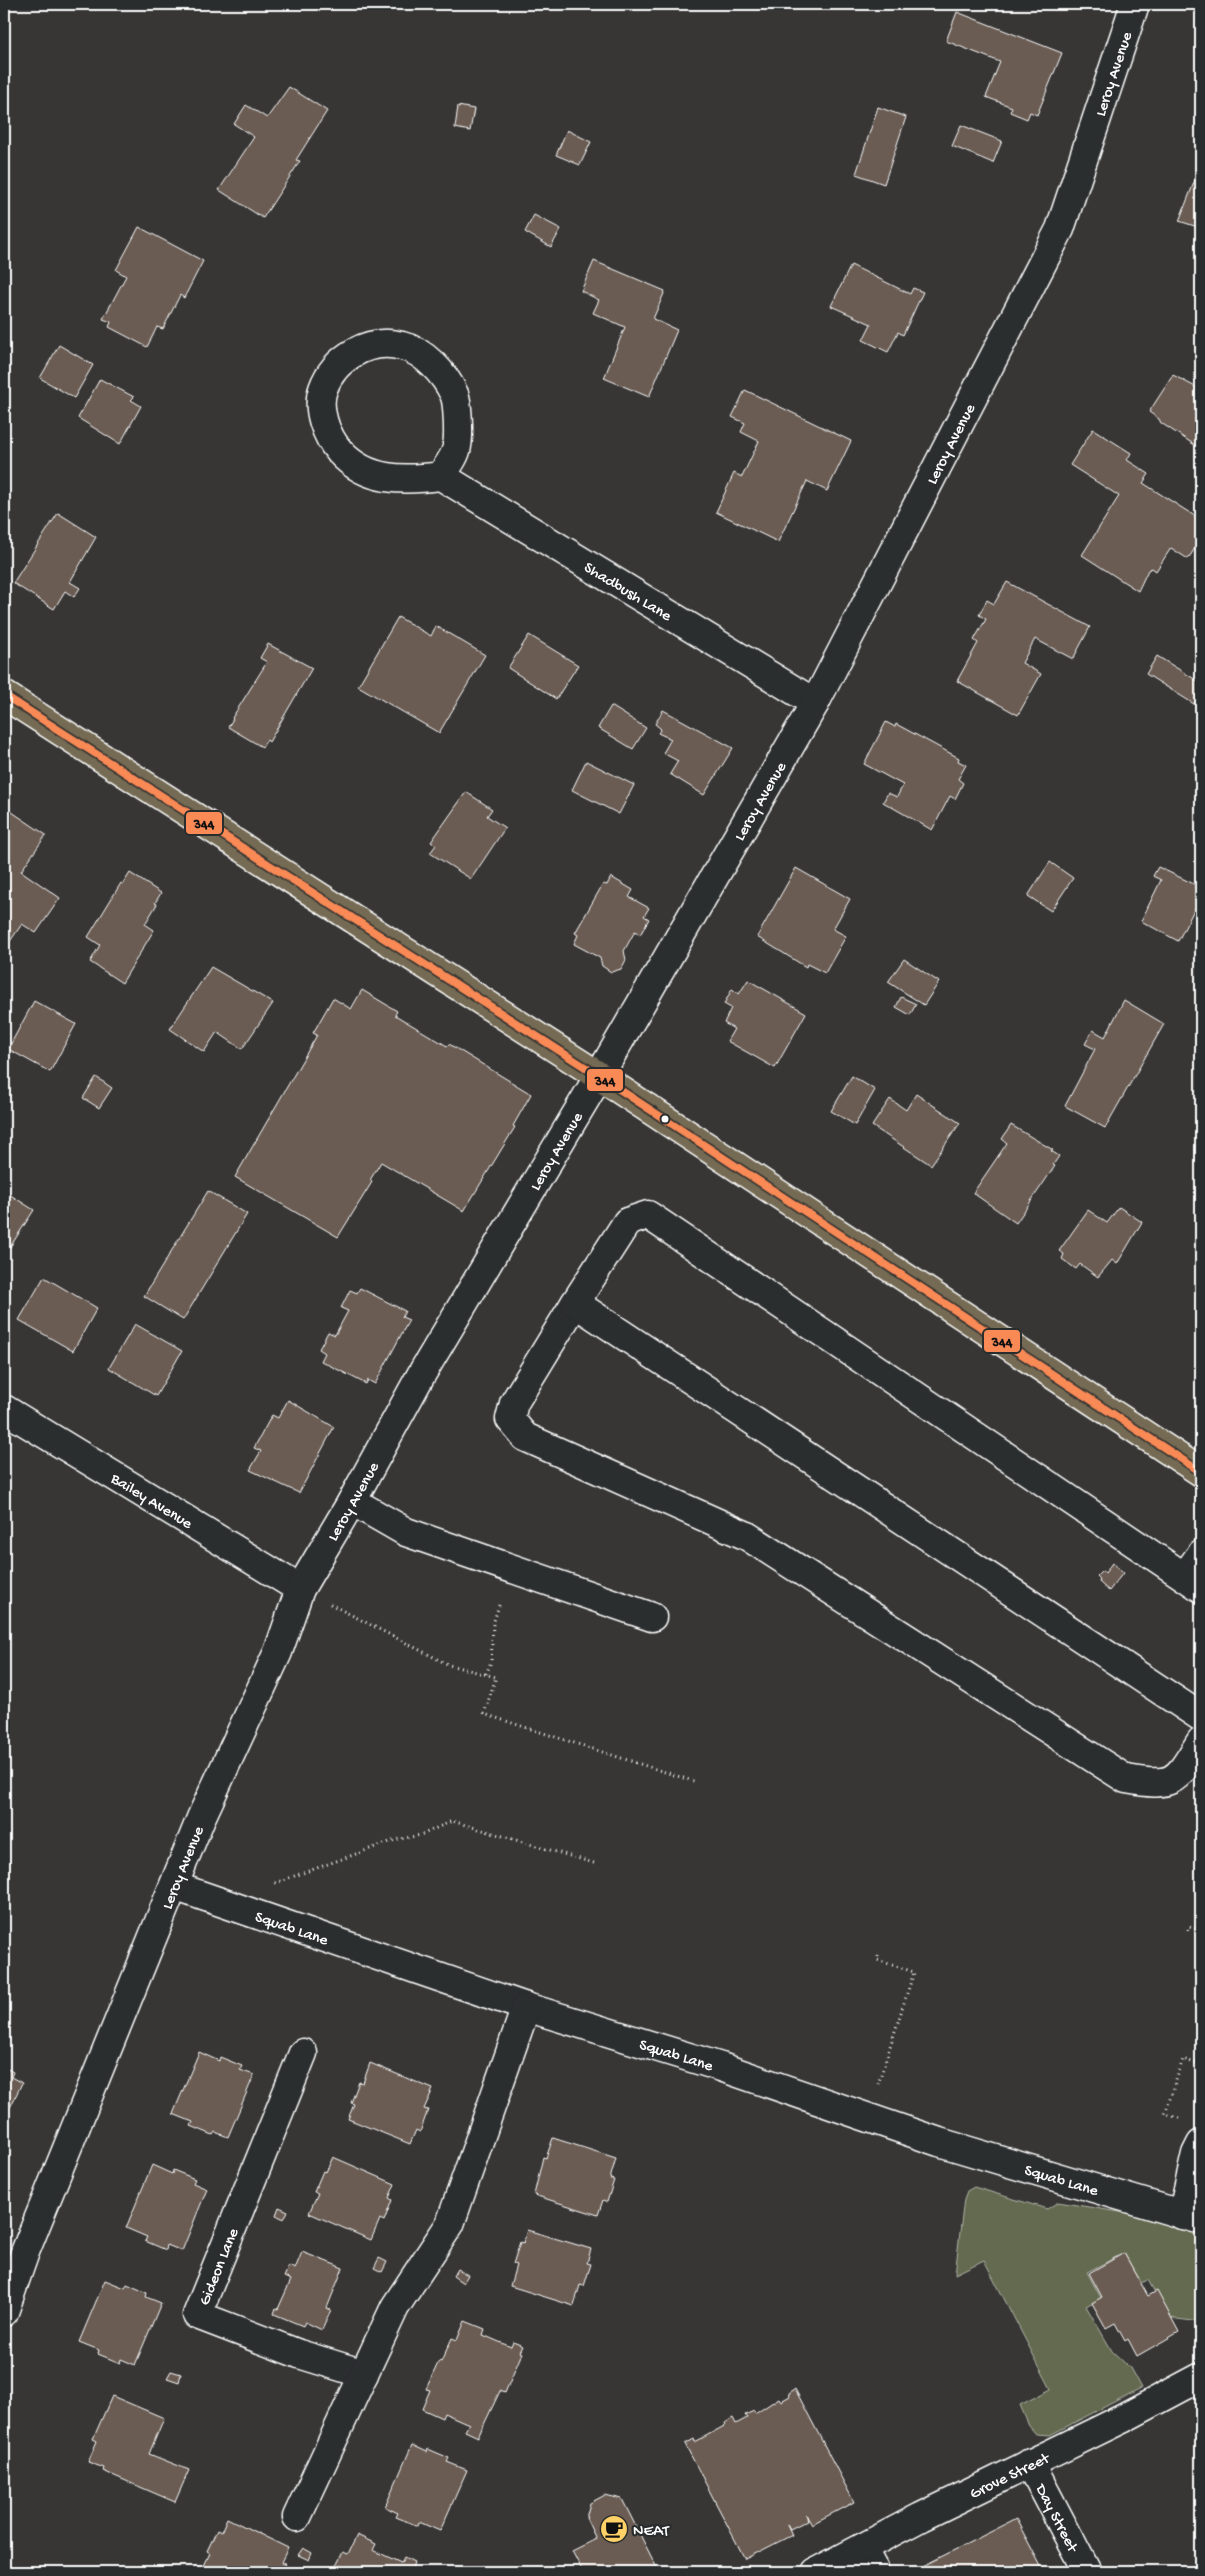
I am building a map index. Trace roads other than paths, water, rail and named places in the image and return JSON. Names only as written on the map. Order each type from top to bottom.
[{"type":"main road","points":[[4,695],[599,1076],[1201,1472]]},
{"type":"street","name":"Leroy Avenue","points":[[4,2312],[25,2252],[201,1818],[278,1652],[300,1589],[352,1501],[421,1375],[599,1076],[815,703],[1060,228],[1135,4]]},
{"type":"street","points":[[381,344],[402,346],[423,357],[443,376],[455,396],[458,447],[441,476],[393,479],[370,474],[350,463],[334,445],[323,420],[319,399],[326,381],[338,364],[357,350],[381,344]]},
{"type":"street","name":"Shadbush Lane","points":[[441,476],[815,703]]},
{"type":"street","points":[[1201,1554],[1193,1582],[648,1215],[627,1222],[514,1403],[510,1418],[525,1437],[748,1536],[1126,1780],[1156,1785],[1180,1775],[1201,1741]]},
{"type":"street","points":[[575,1303],[1201,1717]]},
{"type":"street","name":"Bailey Avenue","points":[[4,1409],[300,1589]]},
{"type":"street","points":[[352,1501],[406,1532],[652,1616]]},
{"type":"street","name":"Squab Lane","points":[[174,1886],[526,2008],[721,2067],[938,2142],[1191,2218]]},
{"type":"street","points":[[298,2517],[396,2307],[450,2224],[526,2008]]},
{"type":"street","name":"Gideon Lane","points":[[303,2053],[197,2315],[299,2354],[364,2374]]},
{"type":"street","points":[[1191,2218],[1196,2154],[1201,2144]]},
{"type":"street","name":"Grove Street","points":[[816,2572],[1030,2463],[1124,2418],[1201,2377]]},
{"type":"street","name":"Day Street","points":[[1030,2463],[1087,2572]]},
{"type":"street","points":[[862,2548],[875,2572]]},
{"type":"place","name":"NEAT","points":[[614,2529]]}]
